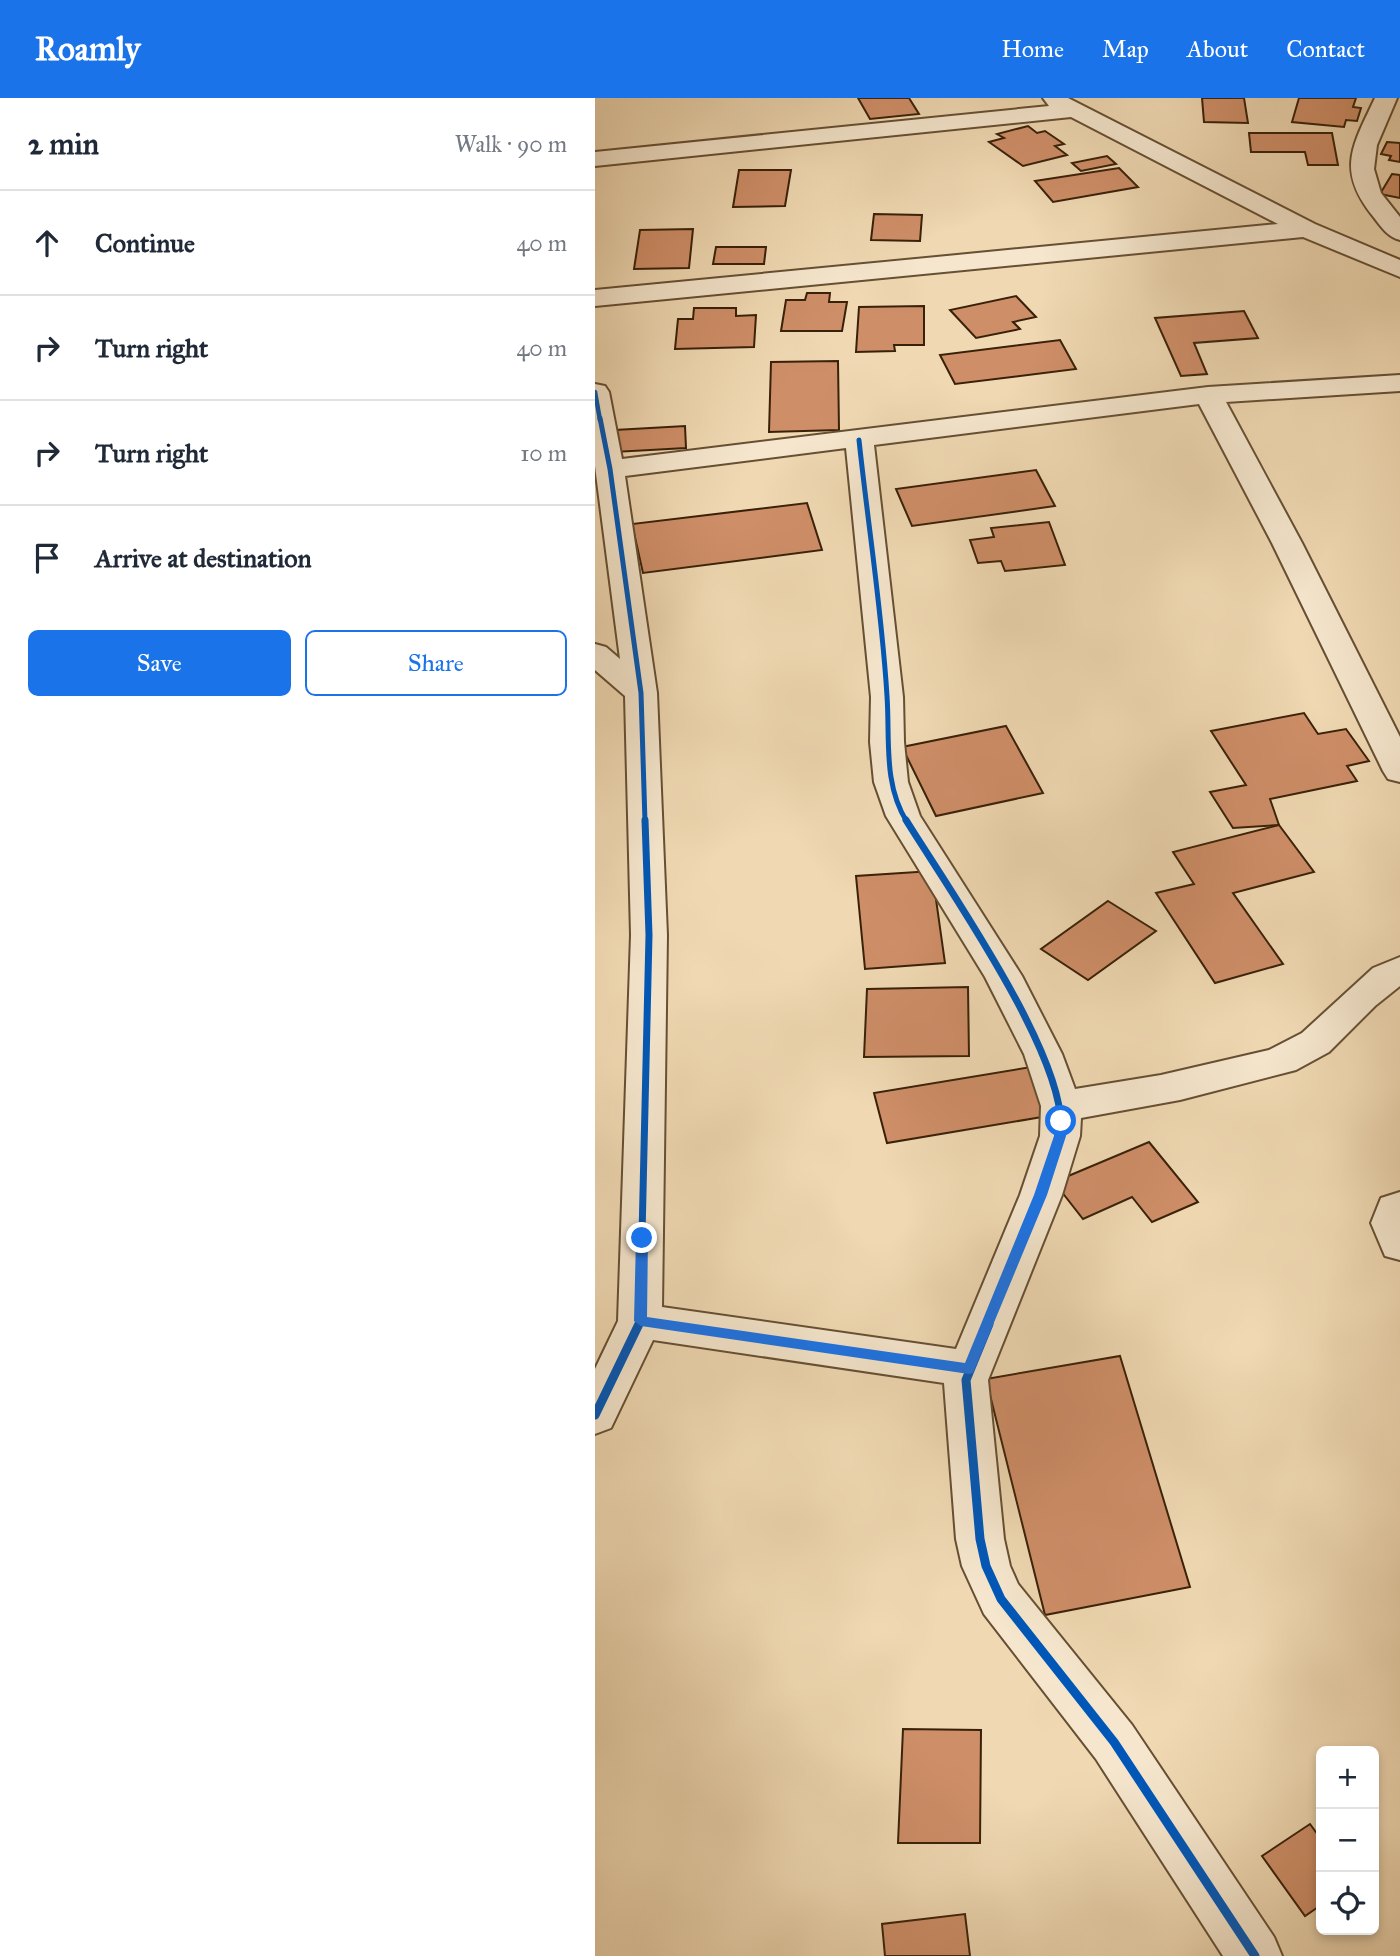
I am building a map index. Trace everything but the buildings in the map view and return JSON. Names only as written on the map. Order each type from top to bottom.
[{"type":"street","points":[[1051,98],[1306,229],[1400,269]]},
{"type":"street","points":[[1386,98],[1363,150],[1362,172],[1367,191],[1400,233]]},
{"type":"street","points":[[595,159],[1075,110]]},
{"type":"street","points":[[595,298],[1306,229]]},
{"type":"street","points":[[1367,385],[1400,376]]},
{"type":"street","points":[[610,470],[1208,395],[1400,383]]},
{"type":"street","points":[[595,393],[610,470],[641,693],[649,935],[641,1321],[595,1415]]},
{"type":"street","points":[[1208,395],[1287,543],[1400,771]]},
{"type":"street","points":[[859,440],[887,697],[887,742],[891,782],[903,816],[1003,976],[1043,1054],[1061,1106],[1060,1136],[1041,1195],[969,1369],[967,1391],[979,1539],[986,1566],[1001,1599],[1114,1742],[1255,1956]]},
{"type":"street","points":[[595,654],[641,693]]},
{"type":"street","points":[[1061,1106],[1149,1093],[1262,1067],[1300,1052],[1327,1036],[1383,976],[1400,970]]},
{"type":"street","points":[[1400,1208],[1396,1209],[1391,1219],[1392,1231],[1400,1244]]},
{"type":"street","points":[[641,1321],[969,1369]]},
{"type":"cycle path","points":[[595,392],[610,469],[641,693],[649,935],[640,1321],[595,1415]]},
{"type":"cycle path","points":[[859,440],[887,697],[887,742],[891,782],[903,816],[1003,976],[1043,1054],[1061,1106],[1060,1136],[1041,1195],[966,1380],[980,1539],[986,1566],[1001,1599],[1114,1742],[1255,1956]]},
{"type":"route","points":[[642,1238],[641,1321],[969,1369],[1041,1195],[1060,1136],[1061,1121]]}]
